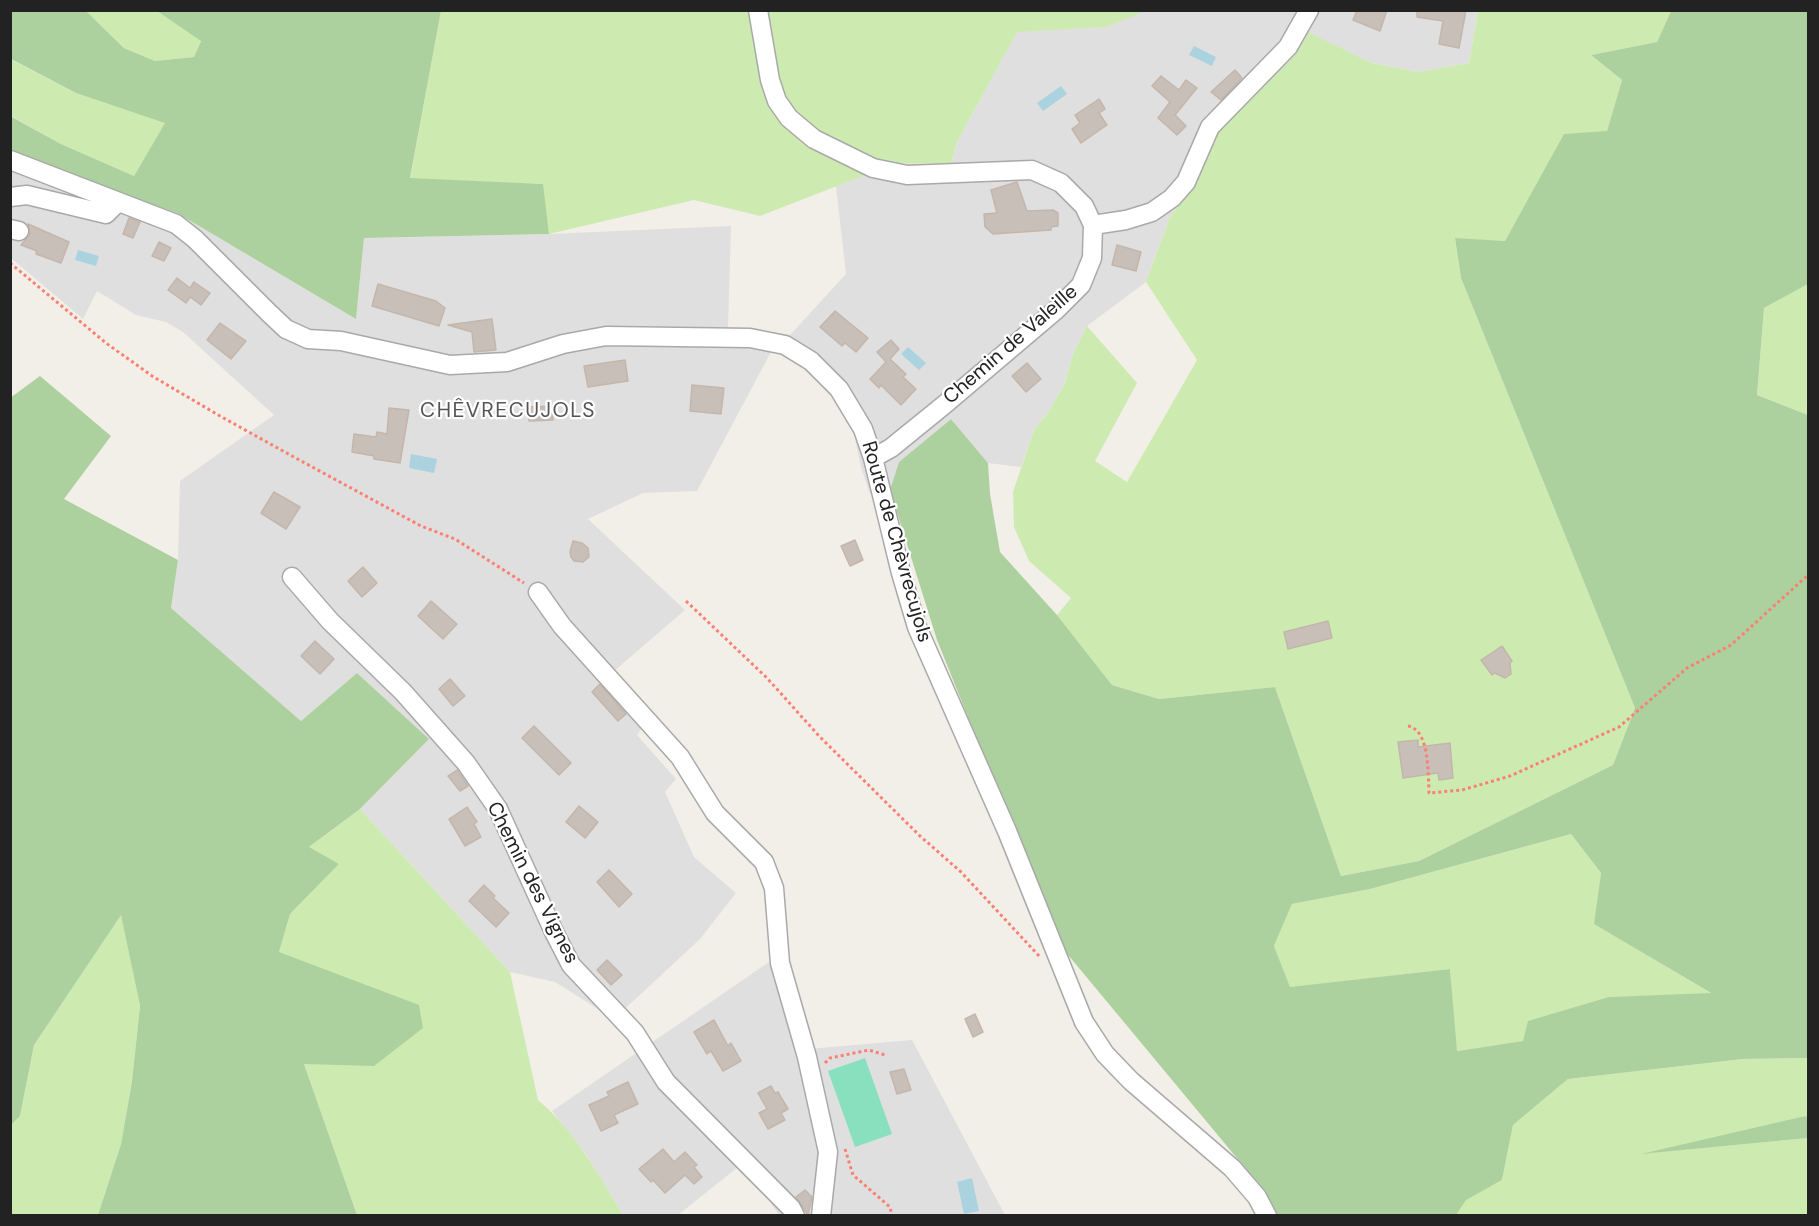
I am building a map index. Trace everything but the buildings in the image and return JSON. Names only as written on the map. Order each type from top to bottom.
[{"type":"street","points":[[758,10],[770,80],[777,101],[789,118],[814,139],[873,168],[907,175],[1032,170],[1060,183],[1084,206],[1093,225],[1126,220],[1152,212],[1172,198],[1186,182],[1210,127],[1288,47],[1309,10]]},
{"type":"street","name":"Route de Chèvrecujols","points":[[11,160],[176,224],[195,239],[286,329],[308,339],[341,341],[450,365],[507,362],[563,344],[606,336],[750,338],[785,345],[811,361],[839,389],[863,429],[873,458],[917,627],[1007,831],[1084,1022],[1105,1054],[1131,1081],[1232,1168],[1257,1197],[1267,1215]]},
{"type":"street","points":[[10,197],[27,195],[106,214],[117,202]]},
{"type":"street","name":"Chemin de Valeille","points":[[873,458],[891,448],[944,405],[1056,310],[1081,285],[1092,258],[1093,225]]},
{"type":"street","name":"Chemin des Vignes","points":[[292,577],[330,621],[403,692],[466,763],[498,808],[571,965],[635,1033],[666,1082],[791,1208],[795,1215]]},
{"type":"street","points":[[538,592],[562,627],[680,756],[715,813],[764,862],[774,888],[780,963],[807,1057],[828,1152],[820,1215]]},
{"type":"path","points":[[10,263],[106,343],[152,376],[220,416],[421,526],[455,539],[538,592]]},
{"type":"path","points":[[1408,726],[1413,726],[1421,735],[1428,762],[1429,793],[1462,790],[1510,776],[1619,727],[1687,668],[1731,645],[1809,575]]},
{"type":"path","points":[[686,601],[767,678],[819,736],[920,836],[961,872],[1041,958],[1059,961]]},
{"type":"path","points":[[821,1067],[830,1058],[869,1050],[885,1055]]},
{"type":"path","points":[[843,1143],[853,1175],[890,1207],[892,1215]]},
{"type":"shaded area","points":[[1145,10],[1478,11],[1469,63],[1418,72],[1372,63],[1307,32],[1295,55],[1216,133],[1192,188],[1170,217],[1146,282],[1087,326],[1073,354],[1065,383],[1048,413],[1034,430],[1021,467],[988,463],[951,419],[899,462],[890,490],[870,494],[854,434],[832,394],[804,369],[772,350],[697,491],[643,493],[588,519],[685,610],[613,672],[650,717],[637,735],[676,779],[665,792],[694,857],[736,893],[700,939],[614,1019],[555,982],[510,972],[360,809],[429,739],[357,673],[301,721],[171,608],[178,560],[180,481],[274,415],[183,332],[166,322],[136,315],[97,291],[83,319],[11,258],[10,150],[20,157],[177,213],[356,319],[364,238],[549,234],[731,226],[728,327],[790,335],[846,274],[836,186],[896,163],[951,164],[957,142],[1017,31],[1107,27]]},
{"type":"shaded area","points":[[769,962],[808,1049],[912,1040],[1005,1215],[779,1215],[743,1163],[678,1215],[623,1215],[587,1156],[552,1111]]},
{"type":"green space","points":[[11,11],[86,11],[124,48],[155,61],[194,57],[201,41],[157,11],[441,11],[410,178],[543,184],[549,234],[364,238],[356,319],[177,213],[20,157],[11,150],[10,116],[61,144],[134,176],[165,123],[76,93],[11,59]]},
{"type":"green space","points":[[86,11],[157,11],[201,40],[194,57],[155,61],[124,48]]},
{"type":"green space","points":[[441,11],[1145,11],[1107,27],[1017,32],[957,142],[951,164],[896,163],[760,216],[694,200],[549,234],[542,184],[410,179]]},
{"type":"green space","points":[[1478,11],[1671,11],[1657,42],[1591,55],[1622,80],[1607,131],[1532,194],[1505,241],[1455,239],[1461,278],[1635,708],[1613,765],[1419,861],[1341,876],[1275,687],[1159,699],[1112,685],[1057,615],[1071,598],[1029,561],[1014,527],[1013,492],[1034,430],[1048,413],[1065,383],[1073,354],[1087,326],[1137,383],[1095,461],[1127,482],[1197,360],[1146,282],[1170,217],[1192,188],[1216,133],[1295,55],[1308,32],[1372,63],[1418,72],[1469,63]]},
{"type":"green space","points":[[1671,11],[1808,11],[1808,284],[1764,308],[1757,395],[1808,415],[1808,1058],[1743,1059],[1568,1079],[1513,1125],[1502,1180],[1466,1200],[1456,1215],[1277,1215],[1241,1163],[1059,944],[937,640],[890,490],[899,462],[951,419],[988,463],[990,494],[1000,552],[1057,615],[1112,685],[1159,699],[1275,687],[1341,876],[1419,861],[1613,765],[1635,708],[1461,278],[1455,238],[1505,241],[1564,134],[1607,131],[1622,80],[1591,55],[1657,42]],"holes":[[[1571,834],[1601,873],[1594,924],[1711,993],[1609,997],[1528,1021],[1523,1041],[1457,1051],[1450,969],[1290,987],[1274,946],[1292,904],[1370,889]]]},
{"type":"green space","points":[[10,59],[76,93],[166,122],[134,176],[61,144],[11,116]]},
{"type":"green space","points":[[1808,284],[1808,415],[1757,395],[1764,308]]},
{"type":"green space","points":[[40,376],[111,436],[64,499],[178,560],[171,608],[301,721],[357,673],[429,739],[360,809],[309,847],[339,864],[290,914],[279,952],[419,1005],[423,1028],[374,1066],[304,1064],[357,1215],[98,1215],[121,1144],[132,1081],[140,1006],[121,915],[34,1045],[20,1116],[11,1125],[10,398]]},
{"type":"green space","points":[[360,809],[510,972],[538,1100],[575,1139],[623,1215],[357,1215],[304,1064],[279,952],[290,914],[339,864],[308,848]]},
{"type":"green space","points":[[1571,834],[1601,873],[1595,924],[1712,994],[1609,997],[1524,1041],[1456,1051],[1450,969],[1290,988],[1274,946],[1292,904],[1370,889]]},
{"type":"green space","points":[[121,914],[140,1006],[132,1081],[121,1144],[98,1215],[11,1216],[11,1125],[20,1116],[34,1045]]},
{"type":"green space","points":[[865,1058],[892,1134],[855,1147],[828,1071]]},
{"type":"green space","points":[[1808,1058],[1808,1116],[1648,1153],[1808,1138],[1808,1215],[1455,1216],[1465,1200],[1502,1180],[1513,1125],[1568,1079],[1743,1059]]},
{"type":"green space","points":[[1808,1116],[1808,1138],[1641,1154],[1801,1117]]},
{"type":"water","points":[[1194,46],[1216,57],[1212,66],[1189,55]]},
{"type":"water","points":[[1061,86],[1067,94],[1043,111],[1037,103]]},
{"type":"water","points":[[78,250],[99,256],[96,266],[75,260]]},
{"type":"water","points":[[908,347],[926,363],[919,370],[901,354]]},
{"type":"water","points":[[411,454],[437,459],[434,473],[409,468]]},
{"type":"water","points":[[972,1178],[979,1211],[964,1214],[957,1182]]},
{"type":"district","name":"CHÊVRECUJOLS","points":[[508,411]]}]
